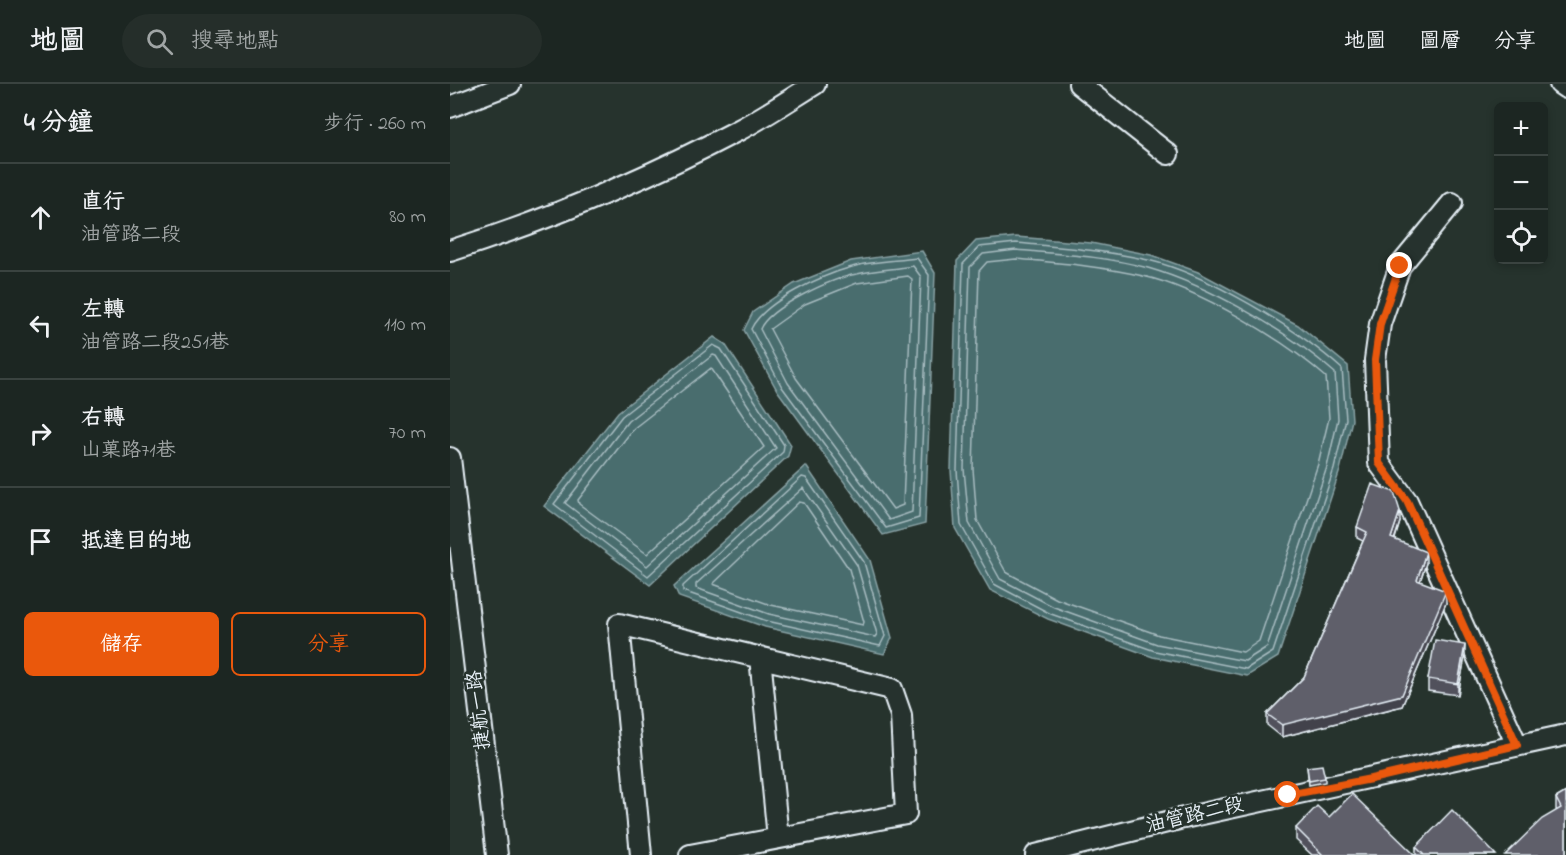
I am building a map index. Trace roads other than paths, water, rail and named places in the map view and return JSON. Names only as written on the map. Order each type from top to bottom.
[{"type":"street","points":[[450,107],[510,84]]},
{"type":"street","points":[[450,251],[520,229],[620,186],[738,131],[815,84]]},
{"type":"street","points":[[1079,84],[1168,154]]},
{"type":"street","points":[[1560,84],[1566,88]]},
{"type":"street","points":[[1452,203],[1400,266],[1380,324],[1375,360],[1379,463],[1407,501],[1517,745]]},
{"type":"street","name":"捷航一路","points":[[450,458],[455,533],[498,855]]},
{"type":"street","points":[[640,855],[619,624],[892,689],[901,716],[906,814],[690,855]]},
{"type":"street","points":[[760,657],[778,838]]},
{"type":"street","name":"油管路二段","points":[[1036,855],[1190,816],[1371,779],[1566,735]]},
{"type":"water","points":[[1016,237],[1091,243],[1151,255],[1198,272],[1298,325],[1348,366],[1352,420],[1340,470],[1278,657],[1247,676],[1153,657],[1048,619],[990,590],[955,528],[951,470],[957,261],[976,241]]},
{"type":"water","points":[[922,251],[935,273],[925,524],[883,535],[777,390],[744,330],[753,312],[794,284],[851,261]]},
{"type":"water","points":[[714,337],[725,344],[791,445],[788,456],[650,585],[544,506],[618,412]]},
{"type":"water","points":[[806,466],[870,560],[892,638],[884,654],[765,627],[679,597],[674,586]]}]
